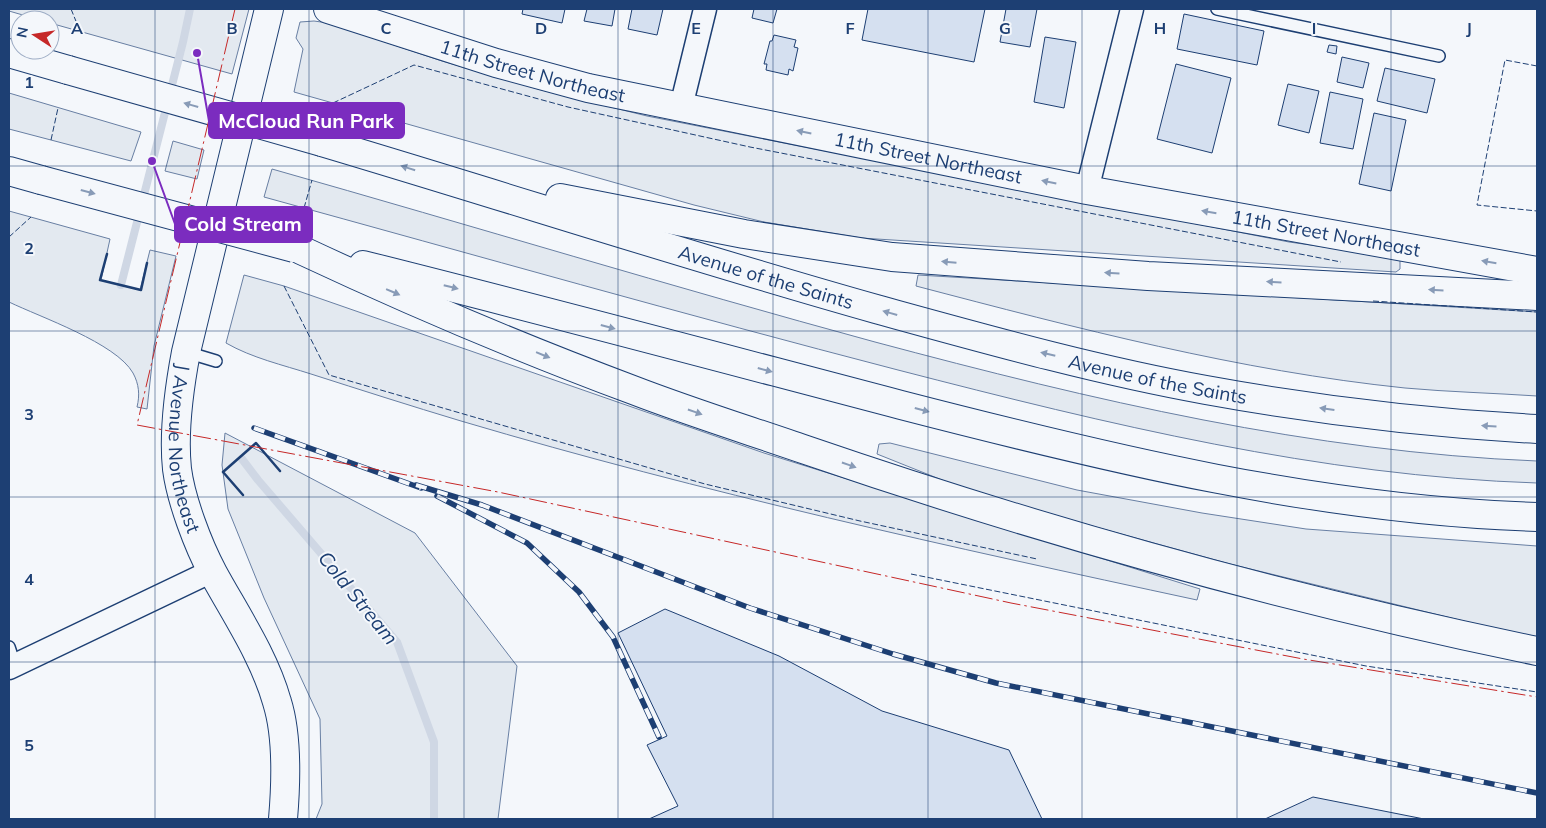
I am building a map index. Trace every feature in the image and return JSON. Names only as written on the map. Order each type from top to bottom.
[{"type":"main road","name":"J Avenue Northeast","points":[[269,9],[186,352],[180,381],[177,419],[178,469],[193,529],[212,571],[256,650],[278,703],[286,762],[283,819]]},
{"type":"main road","name":"11th Street Northeast","points":[[328,9],[496,63],[588,88],[1087,190],[1537,271]]},
{"type":"main road","name":"Avenue of the Saints","points":[[9,53],[322,142],[770,279],[989,340],[1095,366],[1206,390],[1407,420],[1537,429]]},
{"type":"main road","points":[[9,171],[298,249],[552,312],[1072,449],[1183,474],[1390,507],[1537,517]]},
{"type":"main road","points":[[454,182],[562,199],[813,246],[892,257],[1148,276],[1537,296]]},
{"type":"main road","points":[[298,249],[444,314],[634,391],[895,480],[1043,528],[1198,571],[1410,625],[1537,651]]},
{"type":"street","points":[[681,107],[705,9]]},
{"type":"street","points":[[1087,190],[1132,9]]},
{"type":"street","points":[[11,660],[212,571]]},
{"type":"lane","points":[[1217,9],[1439,56]]},
{"type":"lane","points":[[186,352],[216,361]]},
{"type":"shaded area","points":[[9,9],[249,9],[232,74],[60,26],[60,10],[9,11]]},
{"type":"shaded area","points":[[300,22],[328,23],[442,61],[538,89],[647,116],[1289,242],[1396,257],[1400,260],[1400,269],[1396,272],[861,238],[764,222],[694,205],[294,92],[303,49],[296,38]]},
{"type":"shaded area","points":[[9,93],[141,132],[131,161],[9,129]]},
{"type":"shaded area","points":[[173,141],[204,150],[197,179],[165,171]]},
{"type":"shaded area","points":[[272,169],[799,321],[1038,384],[1120,403],[1286,435],[1369,447],[1453,456],[1537,461],[1537,483],[1375,470],[1295,458],[1135,428],[977,390],[739,328],[264,197]]},
{"type":"shaded area","points":[[9,211],[110,239],[101,280],[140,290],[150,250],[176,256],[154,346],[147,409],[137,407],[137,381],[124,362],[111,351],[76,332],[9,302]]},
{"type":"shaded area","points":[[244,275],[284,286],[764,453],[1200,589],[1197,600],[828,518],[644,472],[461,421],[268,361],[226,343]]},
{"type":"shaded area","points":[[918,275],[1537,312],[1537,396],[1405,388],[1281,371],[1098,332],[916,286]]},
{"type":"shaded area","points":[[225,433],[415,533],[517,666],[498,819],[316,819],[322,804],[320,719],[264,598],[228,509],[222,465]]},
{"type":"shaded area","points":[[890,443],[1077,490],[1202,513],[1306,529],[1537,546],[1537,639],[1230,564],[962,488],[877,454],[879,444]]},
{"type":"building","points":[[523,9],[565,9],[562,23],[522,14]]},
{"type":"building","points":[[587,9],[615,9],[612,26],[584,21]]},
{"type":"building","points":[[632,9],[663,9],[657,35],[628,29]]},
{"type":"building","points":[[754,9],[777,9],[773,23],[752,18]]},
{"type":"building","points":[[868,9],[985,9],[974,62],[862,40]]},
{"type":"building","points":[[1006,9],[1037,9],[1030,47],[1000,42]]},
{"type":"building","points":[[1184,14],[1264,31],[1257,65],[1177,49]]},
{"type":"building","points":[[774,35],[796,40],[794,47],[798,48],[793,71],[789,69],[788,75],[766,70],[767,64],[764,64],[770,41],[772,41]]},
{"type":"building","points":[[1045,37],[1076,42],[1064,108],[1034,102]]},
{"type":"building","points":[[1329,45],[1337,46],[1336,54],[1327,52]]},
{"type":"building","points":[[1342,57],[1369,63],[1363,88],[1337,82]]},
{"type":"building","points":[[1176,64],[1231,78],[1212,153],[1157,139]]},
{"type":"building","points":[[1385,68],[1435,79],[1427,113],[1377,101]]},
{"type":"building","points":[[1288,84],[1319,91],[1309,133],[1278,125]]},
{"type":"building","points":[[1330,92],[1363,99],[1353,149],[1320,143]]},
{"type":"building","points":[[1374,113],[1406,120],[1391,191],[1359,184]]},
{"type":"building","points":[[665,609],[779,656],[882,711],[1009,750],[1042,819],[649,819],[678,806],[647,745],[667,736],[618,633]]},
{"type":"building","points":[[1313,797],[1424,819],[1265,819]]},
{"type":"waterway","name":"Cold Stream","points":[[121,285],[190,9]]},
{"type":"waterway","name":"Cold Stream","points":[[242,459],[397,642],[434,742],[434,819]]},
{"type":"railway","points":[[254,428],[421,488]]},
{"type":"railway","points":[[416,485],[482,505],[750,608],[893,654],[996,683],[1537,793]]},
{"type":"railway","points":[[437,496],[527,543],[579,592],[613,637],[659,737]]},
{"type":"fence","points":[[71,9],[80,31]]},
{"type":"fence","points":[[1537,66],[1505,60],[1477,205],[1537,211]]},
{"type":"fence","points":[[333,103],[414,65],[568,107],[750,147],[1341,262]]},
{"type":"fence","points":[[51,140],[58,108]]},
{"type":"fence","points":[[304,208],[312,180]]},
{"type":"fence","points":[[9,237],[31,217]]},
{"type":"fence","points":[[284,286],[329,375],[705,484],[860,521],[1037,559]]},
{"type":"fence","points":[[1373,301],[1537,312]]},
{"type":"fence","points":[[911,574],[1366,666],[1537,692]]},
{"type":"wall","points":[[107,254],[100,280],[141,290],[147,263]]},
{"type":"wall","points":[[243,495],[223,472],[256,443],[280,471]]},
{"type":"power","points":[[235,9],[137,425],[498,492],[1011,603],[1303,659],[1537,697]]},
{"type":"place","name":"McCloud Run Park","points":[[197,53]]},
{"type":"place","name":"Cold Stream","points":[[152,161]]}]
